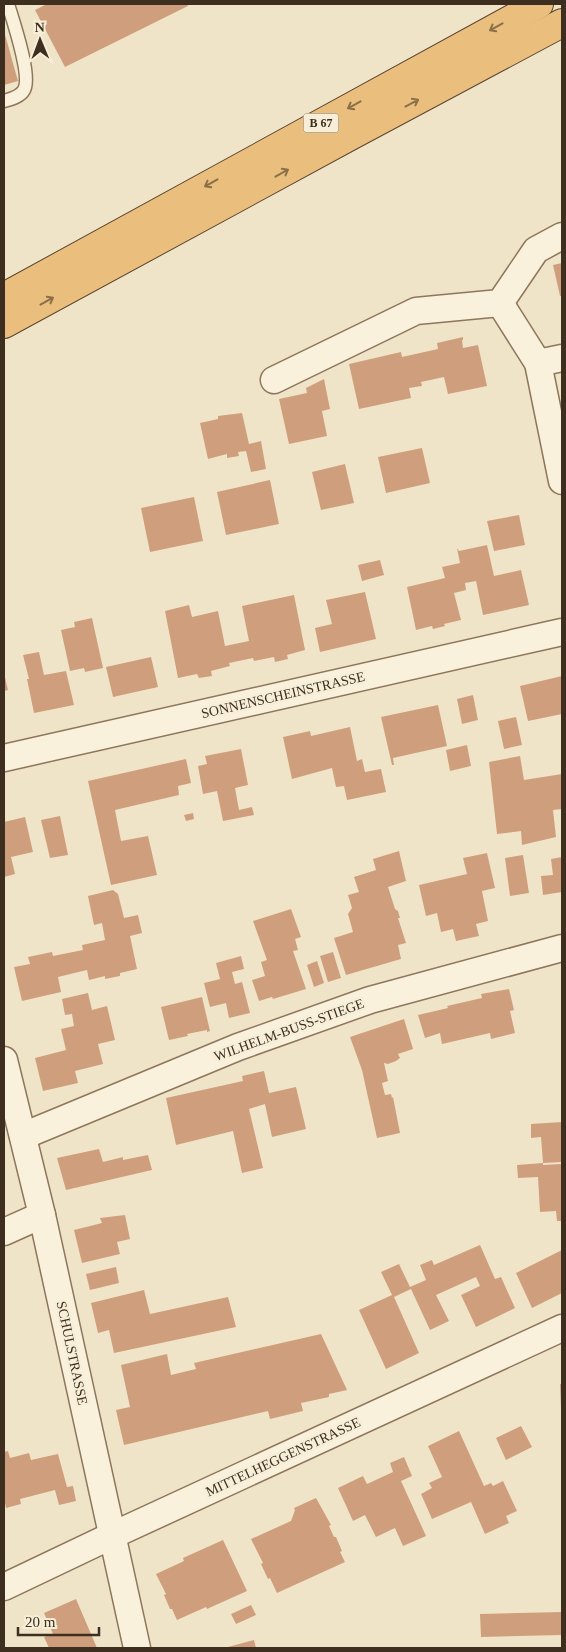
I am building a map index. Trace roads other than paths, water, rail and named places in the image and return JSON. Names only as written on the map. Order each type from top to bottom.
[{"type":"highway","name":"B 67","points":[[4,297],[539,4]]},
{"type":"highway","name":"B 67","points":[[4,324],[562,23]]},
{"type":"street","points":[[500,303],[536,250],[562,236]]},
{"type":"street","points":[[500,303],[550,360],[562,481]]},
{"type":"street","points":[[274,380],[416,311],[500,303]]},
{"type":"street","name":"SONNENSCHEINSTRASSE","points":[[4,758],[562,632]]},
{"type":"street","name":"WILHELM-BUSS-STIEGE","points":[[24,1136],[238,1047],[370,1000],[562,948]]},
{"type":"street","name":"SCHULSTRASSE","points":[[4,1060],[42,1215],[136,1648]]},
{"type":"street","points":[[4,1232],[42,1215]]},
{"type":"street","name":"MITTELHEGGENSTRASSE","points":[[4,1587],[562,1328]]},
{"type":"lane","points":[[4,101],[23,92],[26,79],[21,50],[8,4]]}]
